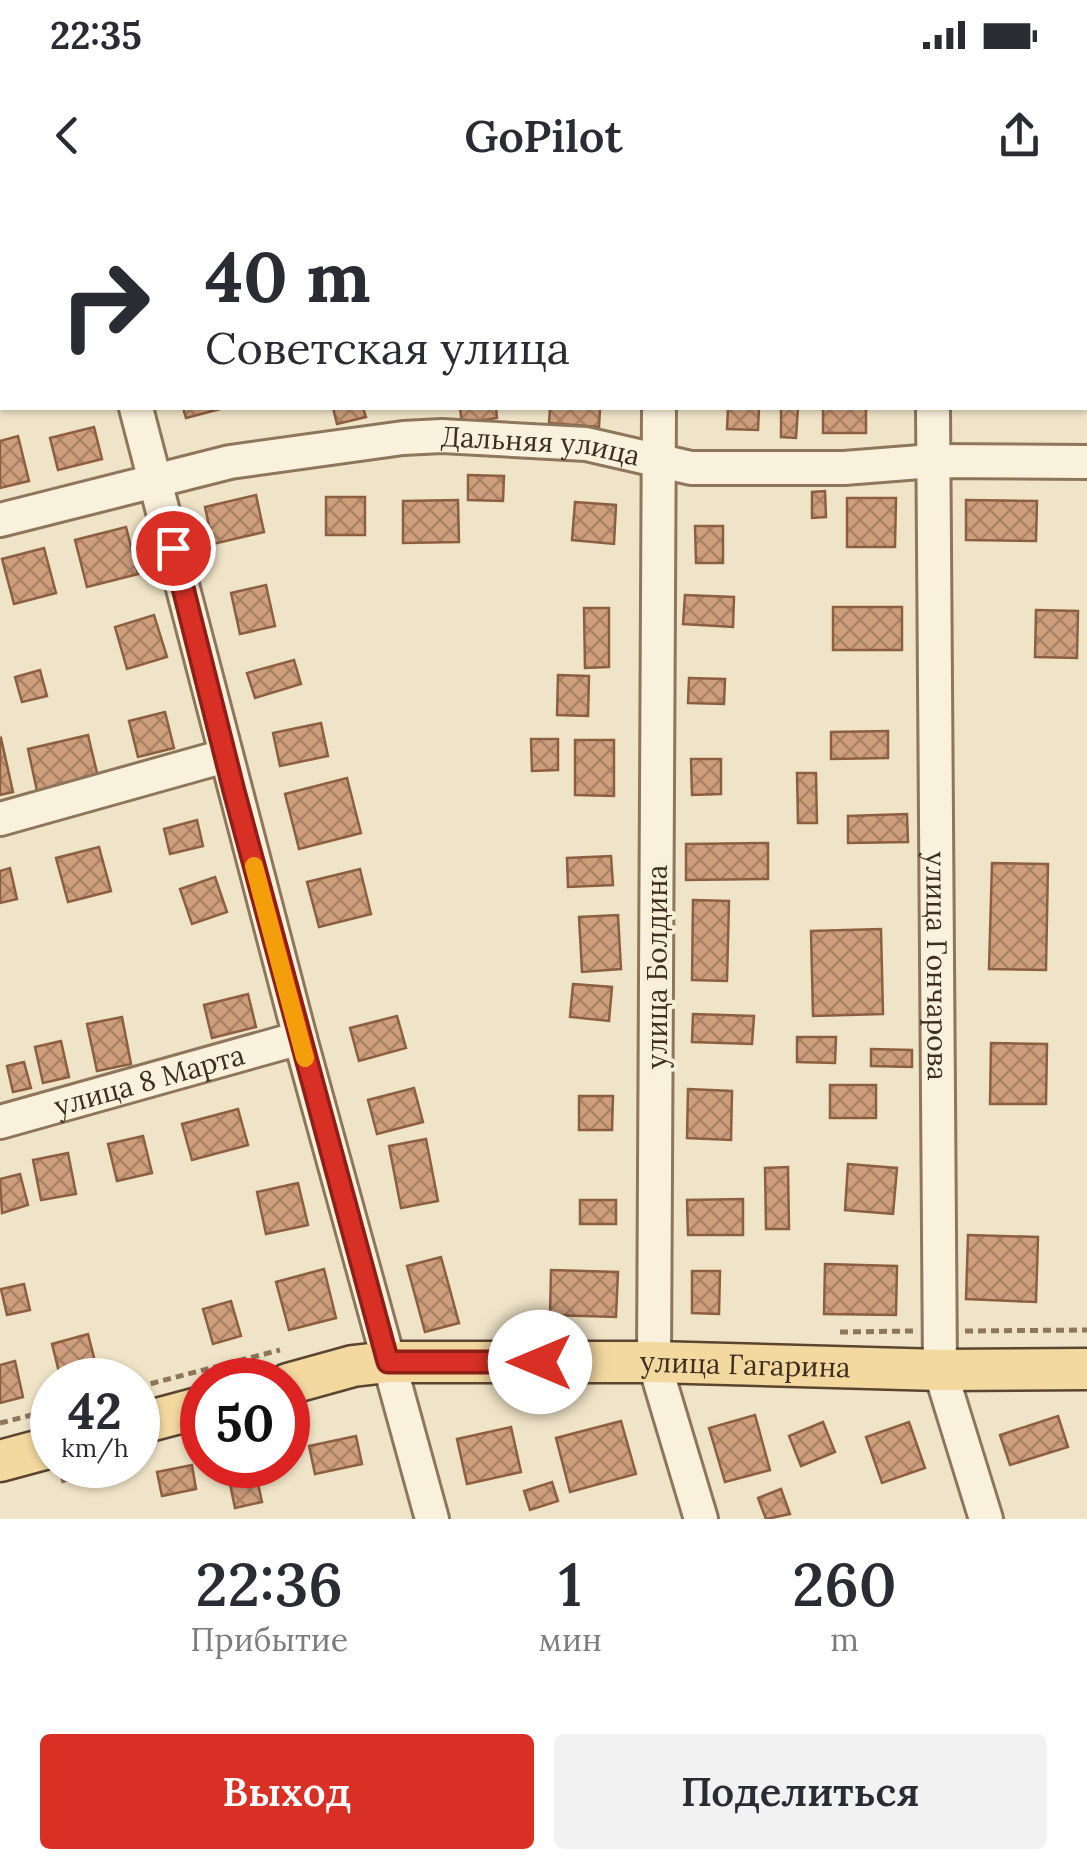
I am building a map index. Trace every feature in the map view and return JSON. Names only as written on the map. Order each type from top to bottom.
[{"type":"main road","name":"улица Гагарина","points":[[310,1378],[388,1362],[654,1362],[1087,1370]]},
{"type":"main road","points":[[0,1460],[30,1452]]},
{"type":"street","points":[[137,410],[300,1038],[432,1519]]},
{"type":"street","name":"улица Болдина","points":[[659,410],[654,1362],[701,1519]]},
{"type":"street","name":"улица Гончарова","points":[[933,410],[940,1370],[986,1519]]},
{"type":"street","name":"Дальняя улица","points":[[0,520],[230,462],[403,438],[438,422],[586,444],[691,468],[844,468],[933,461],[1087,462]]},
{"type":"street","points":[[0,818],[225,756]]},
{"type":"street","name":"улица 8 Марта","points":[[0,1122],[300,1038]]},
{"type":"path","points":[[0,1423],[30,1416]]},
{"type":"building","points":[[184,410],[216,410],[186,418]]},
{"type":"building","points":[[334,410],[364,410],[366,417],[337,424]]},
{"type":"building","points":[[460,410],[496,410],[497,418],[462,423]]},
{"type":"building","points":[[550,410],[600,410],[599,427],[549,423]]},
{"type":"building","points":[[728,410],[759,410],[758,430],[727,429]]},
{"type":"building","points":[[781,410],[798,410],[796,438],[781,437]]},
{"type":"building","points":[[823,410],[866,410],[866,433],[823,433]]},
{"type":"building","points":[[94,427],[102,459],[58,470],[50,438]]},
{"type":"building","points":[[18,436],[29,481],[0,488],[0,441]]},
{"type":"building","points":[[468,475],[504,476],[503,501],[468,500]]},
{"type":"building","points":[[825,491],[826,517],[812,518],[812,492]]},
{"type":"building","points":[[256,495],[264,532],[213,544],[205,507]]},
{"type":"building","points":[[326,497],[365,497],[365,535],[326,535]]},
{"type":"building","points":[[847,498],[896,498],[895,547],[847,547]]},
{"type":"building","points":[[458,500],[459,542],[403,543],[403,501]]},
{"type":"building","points":[[966,500],[1037,501],[1036,541],[966,540]]},
{"type":"building","points":[[575,502],[616,505],[614,544],[572,540]]},
{"type":"building","points":[[695,526],[723,526],[723,563],[696,563]]},
{"type":"building","points":[[126,527],[138,574],[87,587],[75,540]]},
{"type":"building","points":[[44,548],[56,593],[14,604],[2,559]]},
{"type":"building","points":[[266,585],[275,626],[240,634],[231,593]]},
{"type":"building","points":[[685,595],[734,597],[733,627],[683,624]]},
{"type":"building","points":[[833,607],[902,607],[902,650],[833,650]]},
{"type":"building","points":[[584,608],[609,608],[609,667],[585,668]]},
{"type":"building","points":[[1036,610],[1078,611],[1077,658],[1035,657]]},
{"type":"building","points":[[154,615],[167,657],[127,669],[115,627]]},
{"type":"building","points":[[294,660],[301,684],[255,698],[247,673]]},
{"type":"building","points":[[40,670],[47,696],[22,702],[15,677]]},
{"type":"building","points":[[558,675],[589,676],[588,716],[557,715]]},
{"type":"building","points":[[689,678],[725,679],[724,704],[688,703]]},
{"type":"building","points":[[165,712],[174,748],[138,757],[129,721]]},
{"type":"building","points":[[321,723],[328,756],[280,766],[273,733]]},
{"type":"building","points":[[888,731],[888,758],[831,759],[831,732]]},
{"type":"building","points":[[88,735],[98,777],[37,791],[28,749]]},
{"type":"building","points":[[0,739],[13,792],[0,795]]},
{"type":"building","points":[[531,739],[558,739],[558,770],[532,771]]},
{"type":"building","points":[[575,740],[614,740],[614,796],[575,795]]},
{"type":"building","points":[[691,759],[721,759],[721,794],[692,795]]},
{"type":"building","points":[[797,773],[816,773],[817,823],[798,823]]},
{"type":"building","points":[[347,778],[361,833],[299,849],[285,794]]},
{"type":"building","points":[[907,814],[908,842],[848,843],[848,816]]},
{"type":"building","points":[[197,820],[203,846],[170,854],[164,829]]},
{"type":"building","points":[[768,843],[768,879],[686,880],[686,844]]},
{"type":"building","points":[[99,847],[111,891],[68,902],[56,858]]},
{"type":"building","points":[[611,856],[613,885],[568,887],[567,858]]},
{"type":"building","points":[[992,863],[1048,864],[1046,970],[989,969]]},
{"type":"building","points":[[10,868],[17,899],[0,903],[0,871]]},
{"type":"building","points":[[360,869],[371,914],[319,927],[307,882]]},
{"type":"building","points":[[215,877],[227,912],[192,924],[180,889]]},
{"type":"building","points":[[693,900],[729,901],[727,981],[692,980]]},
{"type":"building","points":[[618,915],[621,969],[582,972],[579,917]]},
{"type":"building","points":[[881,929],[883,1014],[813,1016],[811,931]]},
{"type":"building","points":[[573,984],[612,987],[609,1021],[570,1017]]},
{"type":"building","points":[[248,994],[256,1027],[212,1038],[204,1005]]},
{"type":"building","points":[[693,1014],[754,1016],[752,1044],[692,1042]]},
{"type":"building","points":[[397,1016],[406,1048],[359,1061],[350,1028]]},
{"type":"building","points":[[122,1017],[131,1064],[97,1071],[87,1024]]},
{"type":"building","points":[[797,1037],[836,1037],[835,1063],[797,1062]]},
{"type":"building","points":[[61,1041],[69,1077],[43,1083],[35,1047]]},
{"type":"building","points":[[991,1043],[1047,1044],[1046,1104],[990,1104]]},
{"type":"building","points":[[871,1049],[912,1050],[912,1067],[871,1066]]},
{"type":"building","points":[[24,1062],[31,1088],[13,1092],[7,1066]]},
{"type":"building","points":[[830,1085],[876,1085],[876,1118],[830,1118]]},
{"type":"building","points":[[414,1088],[423,1122],[377,1134],[368,1100]]},
{"type":"building","points":[[688,1089],[732,1091],[731,1140],[687,1138]]},
{"type":"building","points":[[579,1096],[613,1096],[612,1130],[579,1130]]},
{"type":"building","points":[[238,1109],[248,1145],[192,1160],[182,1124]]},
{"type":"building","points":[[143,1136],[152,1173],[117,1181],[108,1144]]},
{"type":"building","points":[[426,1139],[438,1201],[401,1208],[389,1146]]},
{"type":"building","points":[[68,1153],[76,1194],[41,1200],[33,1160]]},
{"type":"building","points":[[848,1164],[897,1168],[893,1214],[845,1210]]},
{"type":"building","points":[[788,1167],[789,1229],[766,1229],[765,1168]]},
{"type":"building","points":[[20,1174],[28,1205],[2,1213],[0,1179]]},
{"type":"building","points":[[298,1183],[308,1225],[266,1234],[257,1192]]},
{"type":"building","points":[[743,1199],[743,1235],[688,1235],[687,1200]]},
{"type":"building","points":[[580,1200],[616,1200],[616,1224],[580,1224]]},
{"type":"building","points":[[968,1235],[1038,1237],[1036,1302],[966,1299]]},
{"type":"building","points":[[441,1257],[459,1323],[425,1332],[407,1266]]},
{"type":"building","points":[[825,1264],[897,1266],[896,1315],[824,1314]]},
{"type":"building","points":[[324,1269],[336,1318],[289,1330],[276,1282]]},
{"type":"building","points":[[551,1270],[618,1272],[616,1317],[550,1315]]},
{"type":"building","points":[[692,1271],[720,1271],[719,1314],[692,1313]]},
{"type":"building","points":[[24,1284],[30,1310],[7,1315],[1,1289]]},
{"type":"building","points":[[231,1301],[241,1336],[213,1344],[203,1309]]},
{"type":"building","points":[[88,1334],[94,1358],[56,1358],[52,1344]]},
{"type":"building","points":[[15,1361],[23,1397],[0,1403],[0,1365]]},
{"type":"building","points":[[755,1415],[770,1470],[725,1482],[709,1428]]},
{"type":"building","points":[[1058,1416],[1068,1447],[1010,1465],[1000,1435]]},
{"type":"building","points":[[621,1421],[636,1474],[570,1492],[556,1438]]},
{"type":"building","points":[[823,1422],[835,1452],[801,1466],[789,1436]]},
{"type":"building","points":[[909,1422],[925,1468],[882,1483],[866,1437]]},
{"type":"building","points":[[511,1427],[521,1472],[467,1484],[457,1439]]},
{"type":"building","points":[[356,1436],[362,1464],[315,1474],[310,1446]]},
{"type":"building","points":[[180,1467],[180,1488],[196,1489],[162,1496],[160,1471]]},
{"type":"building","points":[[552,1482],[558,1501],[530,1510],[524,1491]]},
{"type":"building","points":[[231,1488],[259,1488],[262,1502],[235,1508]]},
{"type":"building","points":[[781,1489],[790,1514],[766,1519],[758,1498]]},
{"type":"slow traffic","points":[[254,866],[305,1058]]},
{"type":"route","points":[[173,548],[234,791],[388,1362],[540,1362]]}]
